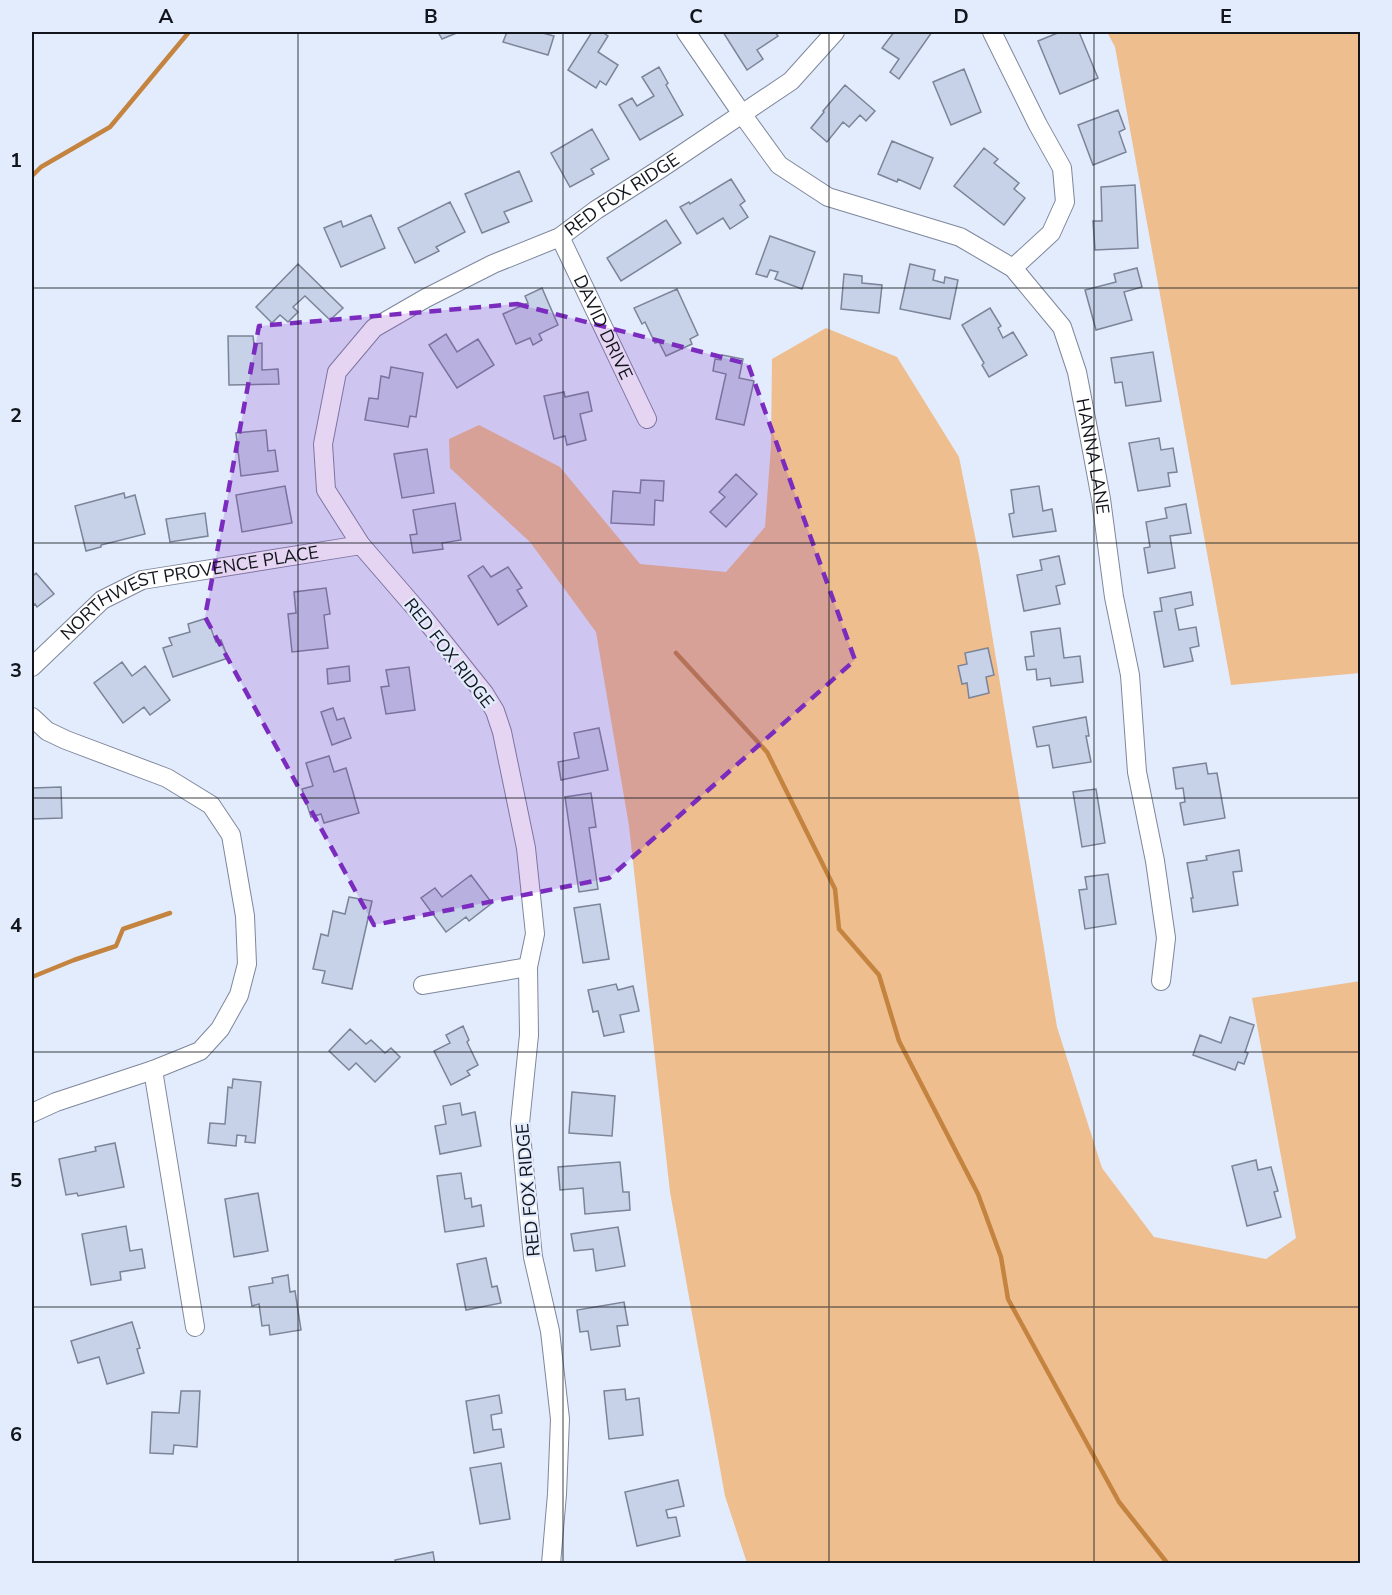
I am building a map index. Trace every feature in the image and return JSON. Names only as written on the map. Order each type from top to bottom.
[{"type":"street","name":"HANNA LANE","points":[[686,32],[779,165],[828,197],[960,237],[1012,268],[1062,327],[1077,372],[1101,499],[1114,597],[1130,675],[1137,772],[1155,861],[1166,938],[1161,981]]},
{"type":"street","name":"RED FOX RIDGE","points":[[551,1563],[560,1419],[550,1331],[533,1257],[520,1123],[529,1035],[528,968],[535,934],[526,848],[502,732],[495,711],[461,664],[361,544],[326,489],[323,444],[336,372],[374,328],[493,264],[560,237],[596,210],[791,81],[834,32]]},
{"type":"street","points":[[992,32],[1062,168],[1065,202],[1051,233],[1012,268]]},
{"type":"street","name":"DAVID DRIVE","points":[[560,237],[647,419]]},
{"type":"street","name":"NORTHWEST PROVENCE PLACE","points":[[32,667],[102,600],[142,580],[361,544]]},
{"type":"street","points":[[32,717],[47,731],[167,778],[211,805],[231,835],[245,916],[247,964],[239,995],[220,1029],[200,1051],[153,1070],[56,1102],[32,1113]]},
{"type":"street","points":[[423,985],[528,968]]},
{"type":"street","points":[[153,1070],[195,1327]]},
{"type":"highlighted area","points":[[517,304],[748,364],[855,660],[609,878],[374,925],[205,617],[259,326]]},
{"type":"shaded area","points":[[1107,32],[1360,32],[1360,673],[1231,685],[1115,47]]},
{"type":"shaded area","points":[[826,328],[897,357],[959,457],[979,556],[1057,1027],[1102,1168],[1154,1237],[1266,1259],[1296,1238],[1252,998],[1360,981],[1360,1563],[747,1563],[725,1496],[670,1192],[629,826],[596,632],[530,542],[450,468],[449,439],[479,425],[560,467],[640,564],[726,572],[765,527],[771,445],[772,359]]},
{"type":"building","points":[[438,32],[459,32],[442,39]]},
{"type":"building","points":[[507,32],[539,32],[554,36],[548,55],[503,42]]},
{"type":"building","points":[[592,32],[602,32],[608,36],[598,52],[618,65],[606,85],[600,81],[596,88],[568,70]]},
{"type":"building","points":[[723,32],[775,32],[778,36],[757,50],[763,59],[747,70]]},
{"type":"building","points":[[894,32],[932,32],[899,79],[890,72],[899,59],[882,48]]},
{"type":"building","points":[[1060,32],[1079,32],[1098,78],[1060,94],[1038,41]]},
{"type":"building","points":[[659,67],[683,115],[640,140],[619,105],[632,98],[637,106],[654,96],[642,77]]},
{"type":"building","points":[[964,69],[981,112],[951,125],[933,82]]},
{"type":"building","points":[[845,85],[875,111],[866,121],[860,115],[849,127],[843,122],[827,142],[811,128]]},
{"type":"building","points":[[1118,110],[1125,129],[1119,132],[1126,152],[1093,165],[1078,125]]},
{"type":"building","points":[[592,129],[609,159],[591,169],[594,174],[570,187],[551,153]]},
{"type":"building","points":[[892,141],[933,158],[920,189],[898,179],[897,182],[878,174]]},
{"type":"building","points":[[984,148],[998,159],[994,163],[1019,183],[1014,189],[1025,198],[1004,225],[954,186]]},
{"type":"building","points":[[519,171],[532,201],[504,212],[509,222],[482,233],[465,194]]},
{"type":"building","points":[[731,179],[745,201],[740,205],[748,217],[730,229],[723,218],[697,234],[680,207],[689,202],[690,204]]},
{"type":"building","points":[[1135,185],[1138,248],[1095,250],[1093,221],[1102,221],[1101,187]]},
{"type":"building","points":[[450,202],[465,232],[436,247],[439,251],[415,263],[398,228]]},
{"type":"building","points":[[371,215],[385,248],[341,267],[324,228],[341,221],[343,227]]},
{"type":"building","points":[[666,220],[681,243],[621,281],[607,258]]},
{"type":"building","points":[[770,236],[815,252],[802,289],[775,279],[778,272],[770,270],[767,277],[756,274]]},
{"type":"building","points":[[298,264],[343,308],[330,320],[305,296],[293,307],[298,312],[288,322],[280,315],[272,323],[256,307]]},
{"type":"building","points":[[910,264],[935,270],[933,280],[944,283],[945,277],[958,280],[950,319],[900,309]]},
{"type":"building","points":[[1137,268],[1142,287],[1124,292],[1132,320],[1096,330],[1085,290],[1116,282],[1114,274]]},
{"type":"building","points":[[844,274],[862,276],[862,283],[882,285],[879,313],[841,309]]},
{"type":"building","points":[[542,288],[558,325],[539,334],[542,340],[533,345],[530,338],[516,344],[503,314],[528,303],[525,296]]},
{"type":"building","points":[[677,289],[698,335],[690,339],[692,344],[666,356],[659,342],[655,343],[645,322],[642,324],[634,308]]},
{"type":"building","points":[[990,308],[1001,326],[998,328],[1003,338],[1013,332],[1027,355],[989,377],[982,365],[984,363],[962,325]]},
{"type":"building","points":[[446,334],[457,352],[478,339],[494,365],[457,388],[429,345]]},
{"type":"building","points":[[228,336],[253,336],[254,344],[262,343],[262,370],[278,369],[279,384],[229,385]]},
{"type":"building","points":[[1153,352],[1161,401],[1126,406],[1122,382],[1115,383],[1111,358]]},
{"type":"building","points":[[722,355],[743,359],[739,378],[754,381],[744,425],[716,419],[726,374],[713,371],[715,359],[721,360]]},
{"type":"building","points":[[391,367],[423,373],[416,417],[410,416],[408,427],[365,420],[369,398],[378,399],[381,376],[389,378]]},
{"type":"building","points":[[564,392],[565,397],[588,392],[592,411],[580,414],[586,440],[567,445],[565,436],[554,439],[544,396]]},
{"type":"building","points":[[266,430],[268,451],[275,450],[278,471],[241,476],[236,433]]},
{"type":"building","points":[[1159,438],[1161,450],[1173,448],[1177,472],[1168,473],[1170,486],[1138,491],[1129,443]]},
{"type":"building","points":[[427,449],[434,493],[402,498],[394,454]]},
{"type":"building","points":[[736,474],[757,494],[726,527],[710,512],[725,497],[719,492]]},
{"type":"building","points":[[641,480],[664,481],[663,501],[655,500],[654,525],[611,523],[613,491],[640,493]]},
{"type":"building","points":[[285,486],[292,523],[242,532],[236,495]]},
{"type":"building","points":[[1039,486],[1043,511],[1052,509],[1056,531],[1013,537],[1009,514],[1014,513],[1011,490]]},
{"type":"building","points":[[124,493],[125,498],[135,495],[145,534],[86,551],[75,506]]},
{"type":"building","points":[[455,503],[461,540],[442,543],[443,549],[413,553],[410,535],[417,534],[413,510]]},
{"type":"building","points":[[1186,504],[1191,533],[1170,536],[1175,568],[1148,573],[1144,548],[1150,547],[1146,522],[1167,518],[1165,508]]},
{"type":"building","points":[[205,513],[208,536],[170,542],[166,519]]},
{"type":"building","points":[[1059,556],[1065,584],[1056,586],[1060,604],[1024,611],[1017,575],[1042,570],[1040,560]]},
{"type":"building","points":[[483,566],[491,577],[508,567],[522,588],[517,590],[527,606],[498,625],[468,576]]},
{"type":"building","points":[[36,573],[54,594],[37,607],[35,604],[32,607],[32,577]]},
{"type":"building","points":[[326,588],[330,614],[324,615],[328,648],[292,652],[288,614],[296,613],[294,592]]},
{"type":"building","points":[[1191,592],[1193,605],[1175,609],[1179,630],[1196,627],[1199,646],[1190,648],[1193,661],[1164,667],[1154,612],[1162,611],[1160,598]]},
{"type":"building","points":[[207,618],[216,642],[221,640],[228,658],[173,677],[163,648],[172,645],[169,638],[190,632],[188,624]]},
{"type":"building","points":[[1060,628],[1064,658],[1080,656],[1083,682],[1051,686],[1050,678],[1037,680],[1036,669],[1027,670],[1025,657],[1034,656],[1031,632]]},
{"type":"building","points":[[988,648],[994,675],[986,677],[989,693],[969,698],[967,683],[962,684],[958,666],[967,664],[965,653]]},
{"type":"building","points":[[122,662],[132,676],[145,666],[170,700],[150,715],[144,707],[123,723],[94,683]]},
{"type":"building","points":[[349,666],[350,681],[328,684],[327,669]]},
{"type":"building","points":[[409,667],[415,710],[386,714],[381,687],[389,686],[386,670]]},
{"type":"building","points":[[333,708],[337,720],[344,718],[351,738],[332,745],[321,712]]},
{"type":"building","points":[[1086,717],[1089,736],[1086,736],[1091,762],[1053,768],[1049,745],[1037,747],[1033,727]]},
{"type":"building","points":[[599,728],[608,770],[561,780],[558,762],[579,758],[574,733]]},
{"type":"building","points":[[329,756],[334,772],[346,768],[359,813],[324,823],[321,814],[311,817],[302,789],[313,786],[306,763]]},
{"type":"building","points":[[1206,763],[1208,774],[1217,773],[1225,818],[1184,825],[1180,803],[1185,802],[1183,788],[1176,789],[1173,768]]},
{"type":"building","points":[[61,787],[62,818],[32,819],[32,788]]},
{"type":"building","points":[[1096,789],[1105,843],[1082,847],[1073,792]]},
{"type":"building","points":[[591,793],[596,827],[589,828],[598,889],[579,892],[565,797]]},
{"type":"building","points":[[1239,850],[1242,871],[1233,872],[1238,905],[1193,912],[1187,863],[1207,860],[1206,856]]},
{"type":"building","points":[[1108,874],[1116,924],[1085,929],[1079,890],[1087,889],[1085,877]]},
{"type":"building","points":[[471,875],[492,903],[469,921],[466,917],[446,932],[421,898],[435,888],[442,897]]},
{"type":"building","points":[[349,897],[372,901],[352,989],[322,983],[325,971],[313,969],[321,934],[328,936],[333,911],[345,914]]},
{"type":"building","points":[[600,904],[609,959],[583,963],[574,908]]},
{"type":"building","points":[[616,984],[618,990],[633,986],[639,1011],[620,1015],[624,1032],[604,1036],[598,1011],[593,1012],[588,990]]},
{"type":"building","points":[[1230,1017],[1254,1025],[1245,1052],[1248,1053],[1244,1064],[1238,1062],[1235,1070],[1193,1055],[1200,1035],[1221,1043]]},
{"type":"building","points":[[463,1026],[469,1040],[467,1042],[478,1065],[467,1071],[470,1075],[451,1085],[434,1051],[450,1043],[446,1035]]},
{"type":"building","points":[[350,1029],[366,1044],[371,1040],[385,1053],[391,1048],[400,1057],[375,1082],[356,1063],[349,1070],[329,1051]]},
{"type":"building","points":[[233,1079],[261,1082],[255,1143],[245,1142],[246,1136],[237,1135],[236,1146],[208,1143],[210,1123],[225,1124],[228,1087],[232,1088]]},
{"type":"building","points":[[572,1092],[615,1096],[612,1136],[569,1133]]},
{"type":"building","points":[[460,1103],[462,1115],[475,1112],[481,1146],[440,1154],[435,1126],[446,1124],[443,1106]]},
{"type":"building","points":[[115,1143],[124,1187],[78,1196],[77,1193],[66,1195],[59,1159],[96,1151],[95,1147]]},
{"type":"building","points":[[1256,1160],[1258,1170],[1271,1167],[1278,1191],[1274,1192],[1281,1217],[1247,1226],[1232,1166]]},
{"type":"building","points":[[620,1162],[623,1192],[629,1192],[630,1210],[585,1214],[583,1188],[560,1190],[558,1167]]},
{"type":"building","points":[[461,1173],[465,1199],[471,1198],[472,1207],[481,1205],[484,1226],[445,1232],[437,1176]]},
{"type":"building","points":[[258,1193],[268,1251],[234,1257],[225,1199]]},
{"type":"building","points":[[126,1226],[130,1251],[142,1249],[145,1268],[120,1272],[121,1280],[91,1285],[82,1234]]},
{"type":"building","points":[[618,1227],[625,1266],[596,1271],[593,1249],[574,1251],[571,1234]]},
{"type":"building","points":[[486,1258],[492,1287],[497,1286],[501,1303],[466,1310],[457,1264]]},
{"type":"building","points":[[288,1275],[290,1292],[295,1291],[301,1330],[270,1335],[269,1325],[262,1326],[259,1304],[252,1306],[249,1287],[273,1283],[272,1278]]},
{"type":"building","points":[[624,1302],[628,1325],[617,1326],[620,1346],[591,1350],[588,1331],[580,1332],[577,1310]]},
{"type":"building","points":[[132,1322],[140,1348],[137,1349],[144,1373],[107,1384],[99,1357],[78,1363],[71,1341]]},
{"type":"building","points":[[625,1389],[626,1400],[639,1398],[643,1435],[609,1439],[604,1391]]},
{"type":"building","points":[[181,1391],[200,1391],[197,1447],[174,1445],[173,1454],[150,1453],[152,1412],[179,1413]]},
{"type":"building","points":[[499,1395],[502,1413],[491,1415],[493,1430],[501,1429],[504,1447],[474,1453],[466,1401]]},
{"type":"building","points":[[501,1463],[510,1519],[480,1524],[470,1468]]},
{"type":"building","points":[[678,1480],[684,1506],[666,1510],[668,1518],[676,1517],[680,1536],[637,1546],[625,1492]]},
{"type":"building","points":[[433,1552],[435,1564],[396,1564],[395,1560]]},
{"type":"waterway","points":[[32,176],[41,167],[110,127],[189,32]]},
{"type":"waterway","points":[[676,653],[767,752],[835,889],[839,929],[879,975],[899,1041],[978,1194],[1001,1257],[1008,1299],[1119,1502],[1168,1564]]},
{"type":"waterway","points":[[32,977],[116,946],[123,929],[170,913]]}]
